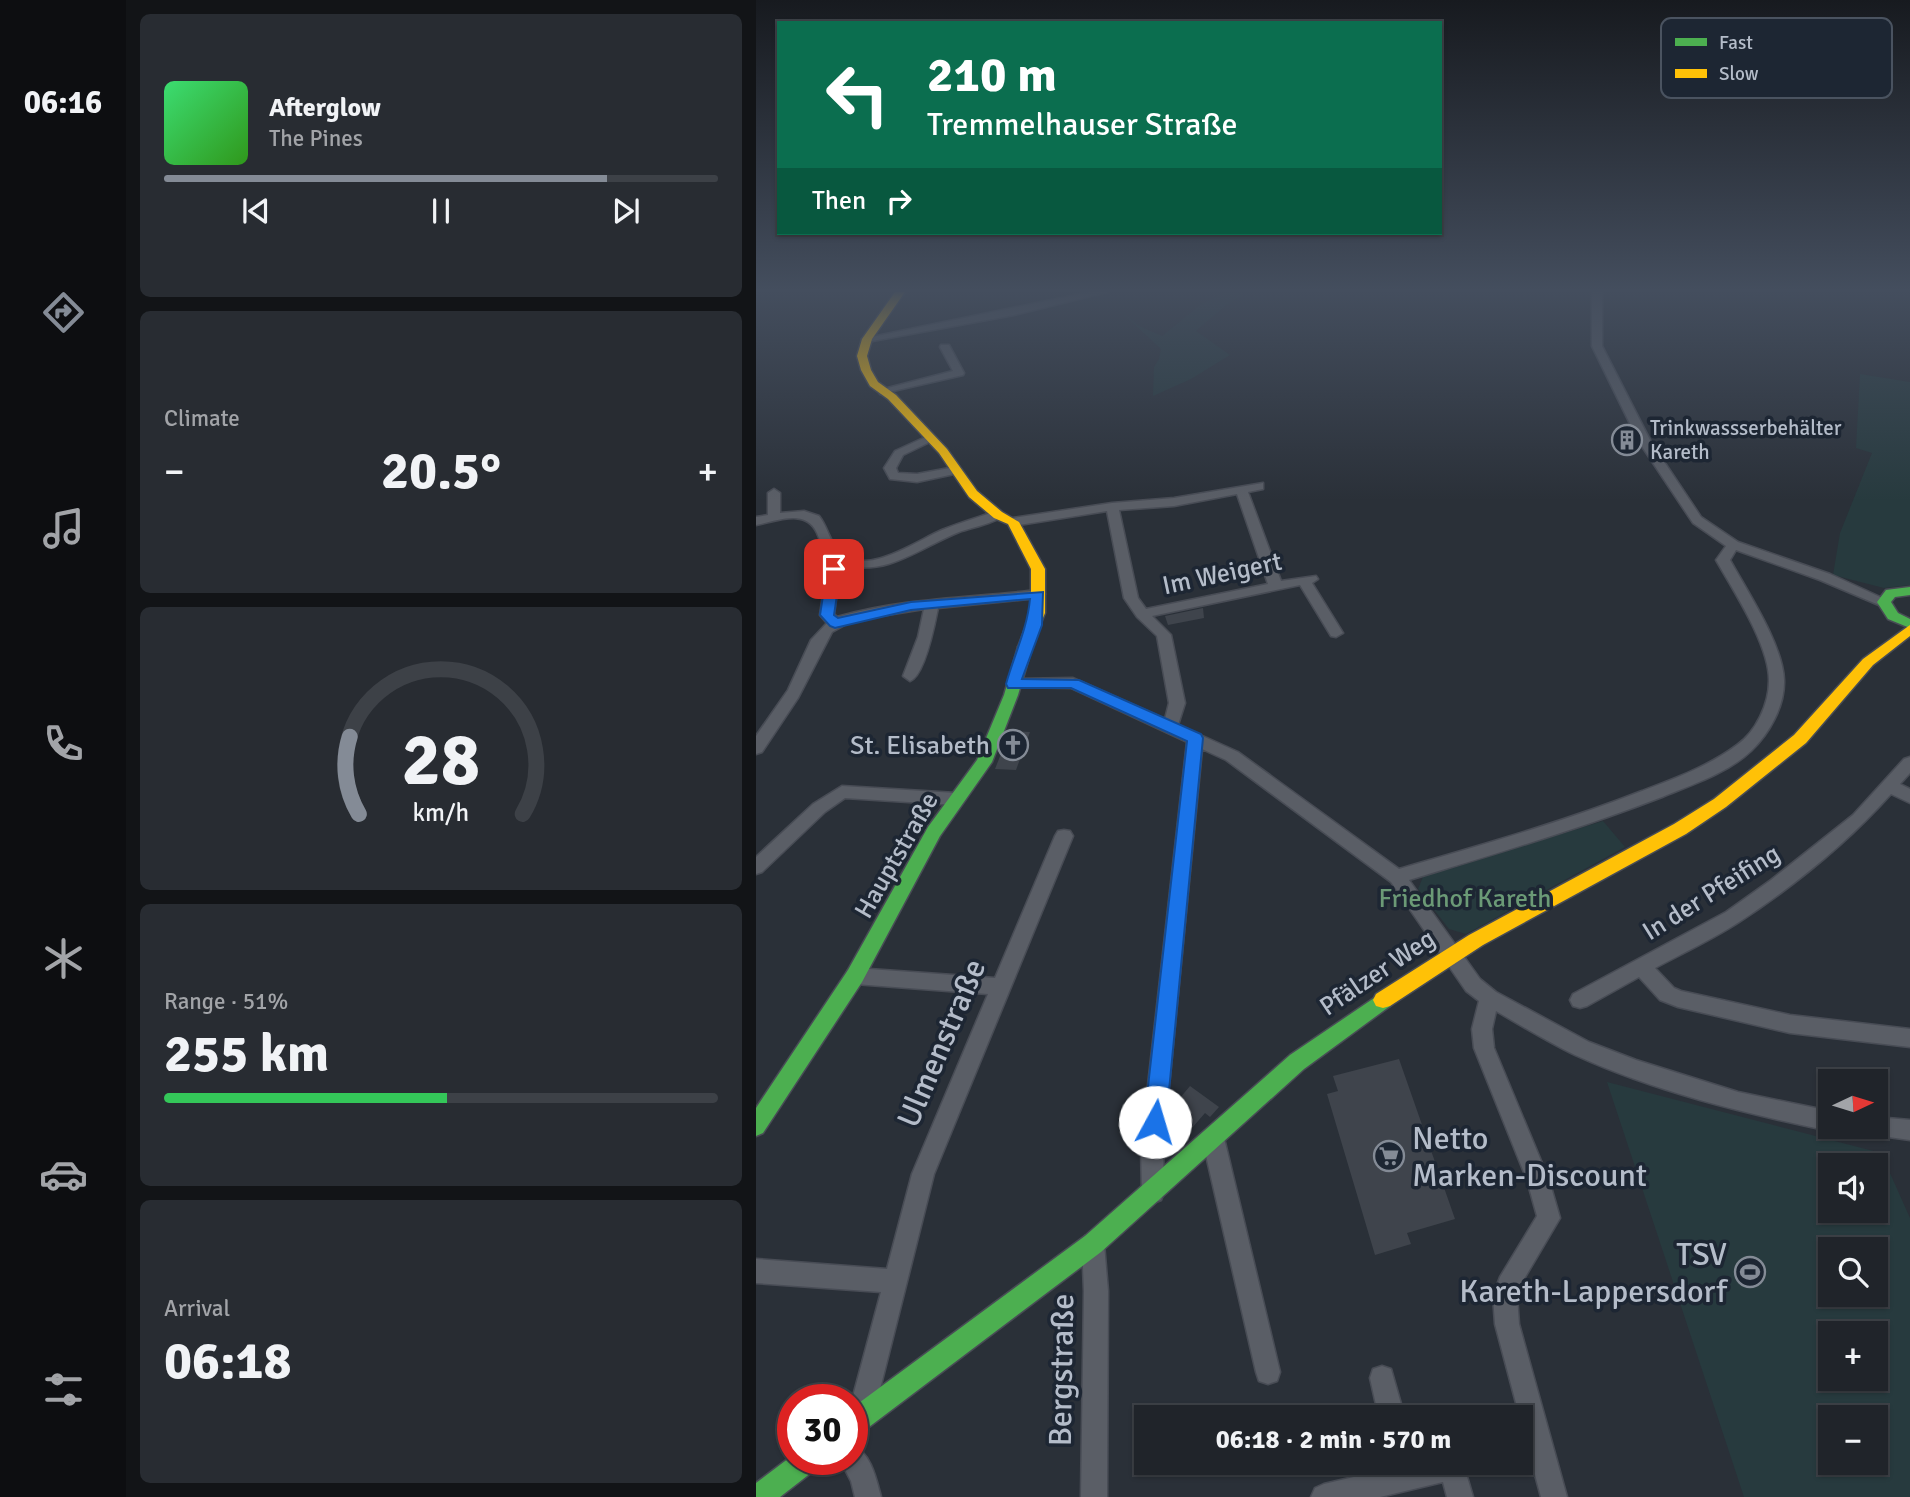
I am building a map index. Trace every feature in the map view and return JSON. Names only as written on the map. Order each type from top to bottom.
[{"type":"street","name":"Hauptstraße","points":[[756,1126],[855,976],[934,832],[984,762],[1035,625],[1038,569],[1005,519],[973,494],[930,438],[874,384],[864,362]]},
{"type":"street","points":[[884,392],[958,373],[952,362]]},
{"type":"street","points":[[1605,362],[1640,432],[1697,520],[1733,545],[1825,577],[1878,589],[1904,591]]},
{"type":"street","points":[[930,438],[900,453],[890,468],[894,476],[917,478],[955,471]]},
{"type":"street","points":[[756,521],[798,514],[813,517],[818,521],[829,548],[843,561],[867,564],[889,561],[944,534],[1005,519],[1174,502],[1259,486]]},
{"type":"street","points":[[1241,490],[1276,587]]},
{"type":"street","points":[[774,493],[774,518]]},
{"type":"street","points":[[1112,508],[1131,598],[1142,614],[1164,635],[1177,703],[1170,727]]},
{"type":"street","points":[[1396,877],[1583,821],[1687,780],[1745,748],[1766,723],[1777,682],[1774,663],[1757,621],[1723,560],[1733,545]]},
{"type":"street","points":[[835,623],[827,615],[834,569],[843,561]]},
{"type":"street","points":[[1825,577],[1888,609],[1910,626],[1868,662]]},
{"type":"street","name":"Im Weigert","points":[[1142,614],[1308,580],[1336,632]]},
{"type":"street","points":[[1868,662],[1889,627],[1891,593],[1904,591]]},
{"type":"street","points":[[756,748],[793,694],[823,634],[835,623],[857,616],[932,604],[1038,594]]},
{"type":"street","points":[[910,676],[925,637],[932,604]]},
{"type":"street","name":"Pfälzer Weg","points":[[868,1413],[1093,1244],[1297,1062],[1361,1014],[1488,933],[1680,830],[1730,796],[1800,739],[1868,662]]},
{"type":"street","points":[[1014,684],[1073,683],[1231,756],[1396,877],[1473,985],[1489,998],[1582,1048],[1634,1069],[1738,1102],[1818,1119]]},
{"type":"street","points":[[1153,1193],[1152,1147],[1195,738]]},
{"type":"street","name":"In der Pfeifing","points":[[1580,1000],[1732,917],[1777,885],[1858,819],[1910,763]]},
{"type":"street","points":[[1889,785],[1910,797]]},
{"type":"street","points":[[756,867],[828,800],[842,792],[956,799]]},
{"type":"street","name":"Ulmenstraße","points":[[867,1384],[923,1174],[1064,836]]},
{"type":"street","points":[[1641,967],[1667,994],[1678,999],[1790,1024],[1910,1038]]},
{"type":"street","points":[[855,976],[1000,987]]},
{"type":"street","points":[[1489,998],[1482,1030],[1484,1048],[1538,1180],[1549,1219],[1512,1277],[1505,1296],[1507,1324],[1554,1497]]},
{"type":"street","points":[[1888,1128],[1910,1130]]},
{"type":"street","points":[[1213,1139],[1268,1371]]},
{"type":"street","name":"Bergstraße","points":[[1093,1244],[1096,1291],[1094,1497]]},
{"type":"street","points":[[756,1271],[895,1281]]},
{"type":"street","points":[[1382,1378],[1389,1405]]},
{"type":"street","points":[[759,1497],[788,1475]]},
{"type":"street","points":[[862,1475],[868,1497]]},
{"type":"street","points":[[1325,1497],[1389,1475]]},
{"type":"street","points":[[1454,1475],[1460,1497]]},
{"type":"green space","points":[[1157,362],[1219,362],[1191,379],[1153,396],[1154,367]]},
{"type":"green space","points":[[1860,374],[1910,382],[1910,585],[1884,588],[1833,575],[1840,533],[1872,453],[1856,448]]},
{"type":"green space","name":"Friedhof Kareth","points":[[1603,821],[1625,847],[1466,934],[1449,929],[1418,889],[1423,877]]},
{"type":"green space","name":"TSV Kareth-Lappersdorf","points":[[1607,1082],[1818,1137],[1818,1139],[1881,1153],[1818,1153],[1818,1223],[1888,1223],[1888,1169],[1910,1218],[1910,1497],[1744,1497]]},
{"type":"building","points":[[1203,608],[1204,618],[1168,625],[1165,616]]},
{"type":"building","name":"St. Elisabeth","points":[[1010,731],[1030,732],[1016,770],[995,769]]},
{"type":"building","name":"Netto Marken-Discount","points":[[1399,1059],[1455,1219],[1407,1233],[1411,1244],[1375,1255],[1327,1094],[1338,1091],[1333,1076]]},
{"type":"building","points":[[1190,1086],[1219,1107],[1210,1117],[1205,1113],[1192,1128],[1169,1111]]},
{"type":"traffic: fast","points":[[1910,591],[1891,593],[1884,602],[1893,616],[1910,624]]},
{"type":"traffic: fast","points":[[756,1126],[855,976],[934,832],[984,762],[1011,695],[1025,647]]},
{"type":"traffic: fast","points":[[868,1412],[1093,1244],[1297,1062],[1383,1000]]},
{"type":"traffic: fast","points":[[759,1497],[788,1475]]},
{"type":"traffic: slow","points":[[864,362],[874,384],[892,397],[943,451],[973,494],[998,515],[1013,522],[1038,569],[1038,613],[1025,647]]},
{"type":"traffic: slow","points":[[1383,1000],[1476,940],[1680,829],[1720,803],[1800,739],[1868,662],[1910,629]]},
{"type":"place","name":"Trinkwassserbehälter Kareth","points":[[1627,440]]},
{"type":"place","name":"St. Elisabeth","points":[[1013,745]]},
{"type":"place","name":"Netto Marken-Discount","points":[[1389,1156]]},
{"type":"place","name":"TSV Kareth-Lappersdorf","points":[[1750,1272]]},
{"type":"route","points":[[834,569],[827,615],[835,623],[911,606],[1038,594],[1035,625],[1019,663],[1014,684],[1073,683],[1195,738],[1155,1122]]}]
